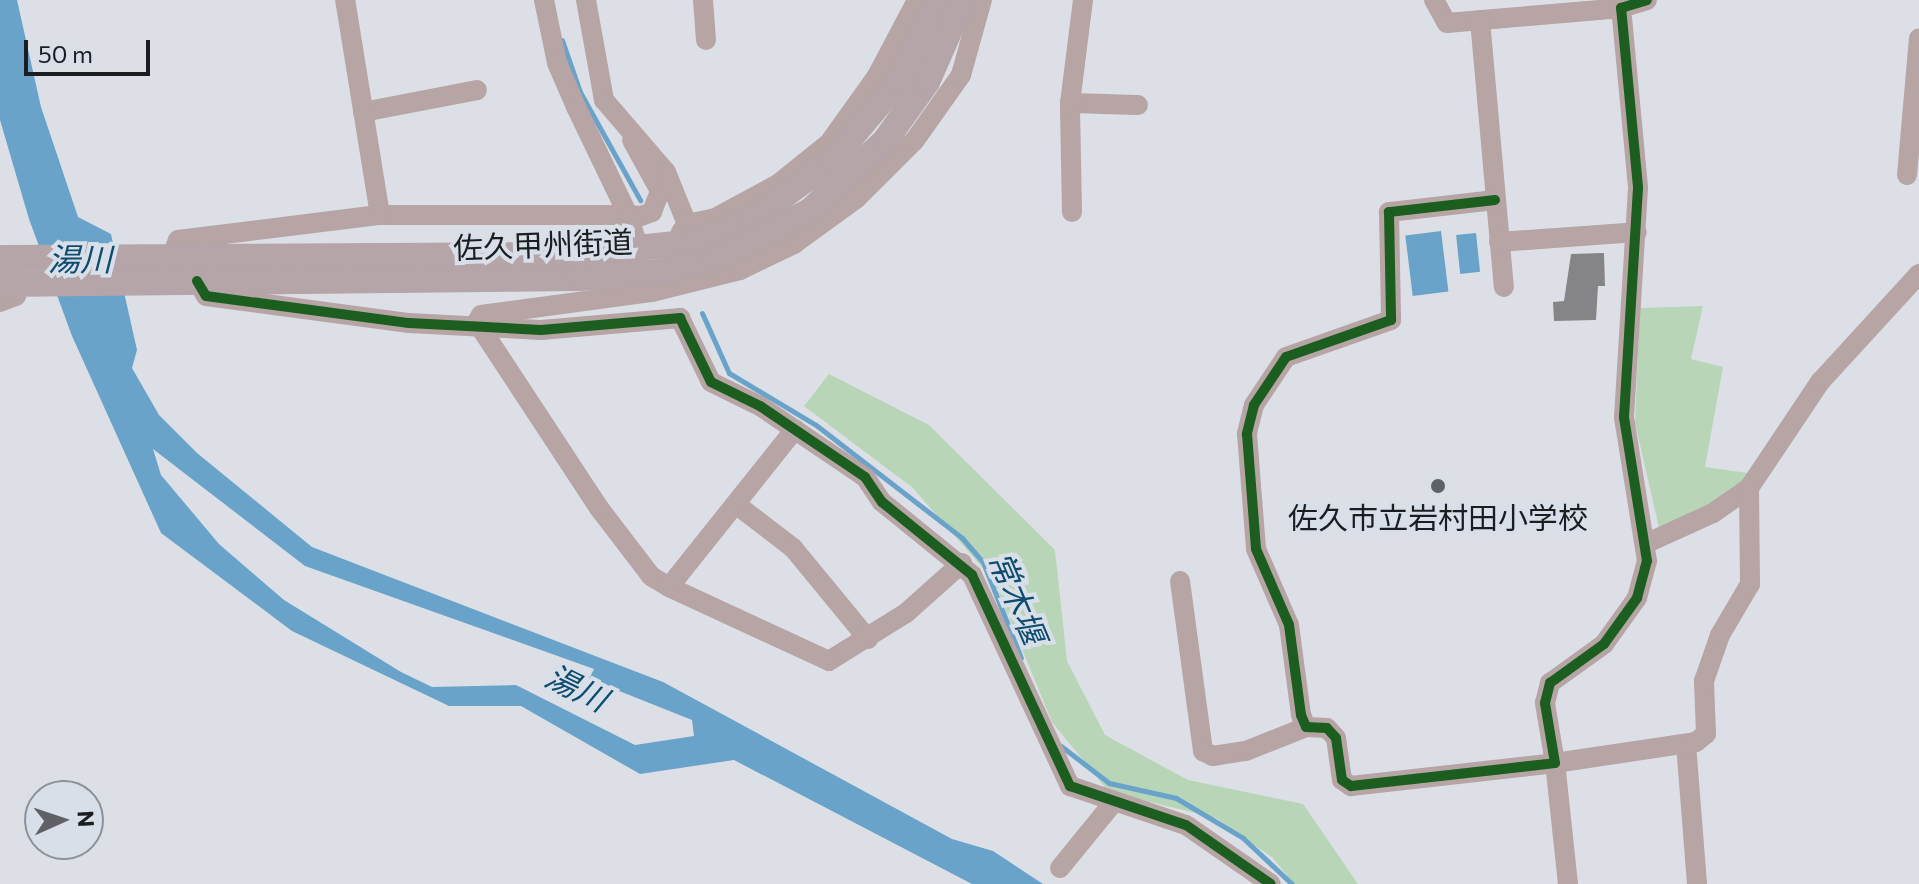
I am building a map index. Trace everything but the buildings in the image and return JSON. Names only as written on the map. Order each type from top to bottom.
[{"type":"main road","name":"佐久甲州街道","points":[[12,272],[645,245],[752,219],[832,160],[900,79],[938,0]]},
{"type":"main road","name":"佐久甲州街道","points":[[168,267],[197,281],[580,278],[682,274],[779,230],[845,183],[915,103],[963,0]]},
{"type":"street","points":[[345,0],[380,215]]},
{"type":"street","points":[[544,0],[557,63],[645,245],[687,224],[715,218],[778,184],[829,143],[877,76],[917,0]]},
{"type":"street","points":[[168,267],[178,240],[380,215],[628,215],[652,212],[660,191],[597,80],[586,0]]},
{"type":"street","points":[[703,0],[706,40]]},
{"type":"street","points":[[962,563],[868,639],[819,661],[669,587],[651,576],[599,508],[482,327],[481,315],[615,299],[682,274],[740,270],[794,244],[891,166],[961,75],[982,0]]},
{"type":"street","points":[[1072,212],[1070,103],[1083,0]]},
{"type":"street","points":[[1434,0],[1447,23],[1596,5],[1621,8],[1647,0]]},
{"type":"street","points":[[1568,884],[1546,692],[1604,644],[1626,616],[1645,576],[1645,544],[1624,417],[1637,232],[1621,8]]},
{"type":"street","points":[[1480,20],[1504,287]]},
{"type":"street","points":[[1907,175],[1919,39]]},
{"type":"street","points":[[363,112],[477,90]]},
{"type":"street","points":[[1070,103],[1138,105]]},
{"type":"street","points":[[632,140],[666,172],[687,224]]},
{"type":"street","points":[[1306,727],[1289,625],[1251,522],[1247,434],[1254,405],[1286,357],[1391,320],[1389,212],[1495,200]]},
{"type":"street","points":[[1499,242],[1637,232]]},
{"type":"street","points":[[1645,544],[1713,513],[1749,488],[1837,361],[1919,274]]},
{"type":"street","points":[[197,281],[206,296],[267,308],[482,327],[541,330],[680,318]]},
{"type":"street","points":[[666,292],[711,382],[795,429],[865,477],[882,502],[962,563],[979,587],[1070,786],[1113,803],[1186,825],[1271,884]]},
{"type":"street","points":[[669,587],[795,429]]},
{"type":"street","points":[[1180,581],[1203,751],[1213,756],[1246,751],[1306,727],[1327,728],[1336,738],[1342,780],[1351,786],[1555,763],[1686,744],[1706,734],[1704,681],[1720,635],[1750,584],[1749,488]]},
{"type":"street","points":[[737,505],[793,548],[868,639]]},
{"type":"street","points":[[1686,744],[1697,884]]},
{"type":"street","points":[[1060,868],[1113,803]]},
{"type":"green space","points":[[1703,306],[1691,359],[1723,367],[1705,467],[1755,474],[1724,498],[1659,528],[1635,423],[1640,308]]},
{"type":"green space","points":[[829,374],[929,425],[1055,550],[1067,661],[1105,735],[1188,780],[1303,804],[1358,884],[1294,884],[1273,858],[1216,818],[1109,792],[1052,722],[994,581],[913,488],[804,406]]},
{"type":"water","name":"湯川","points":[[0,0],[17,0],[41,107],[78,217],[111,234],[137,350],[132,368],[159,415],[197,453],[312,547],[663,682],[952,839],[993,851],[1043,884],[972,884],[734,760],[640,774],[521,706],[449,706],[292,631],[161,533],[72,336],[29,219],[0,120]],"holes":[[[153,449],[305,566],[594,669],[589,679],[692,720],[694,736],[635,745],[516,685],[432,687],[401,672],[284,600],[219,544],[161,475]]]},
{"type":"water","points":[[1441,231],[1448,292],[1413,296],[1405,235]]},
{"type":"water","points":[[1476,233],[1480,272],[1460,274],[1456,235]]},
{"type":"waterway","points":[[562,40],[580,92],[640,200]]},
{"type":"waterway","name":"常木堰","points":[[702,313],[729,373],[816,425],[962,538],[983,562],[1021,658]]},
{"type":"waterway","name":"常木堰","points":[[1061,746],[1109,783],[1176,798],[1243,838],[1292,884]]},
{"type":"cycle path","points":[[1495,200],[1389,212],[1391,320],[1286,357],[1254,405],[1247,434],[1256,549],[1289,625],[1301,715],[1306,727],[1327,728],[1336,738],[1342,780],[1351,786],[1555,763],[1545,703],[1550,683],[1604,644],[1637,598],[1647,561],[1624,417],[1638,187],[1621,8],[1647,0]]},
{"type":"cycle path","points":[[197,281],[206,296],[409,323],[541,330],[680,318],[711,382],[760,406],[865,477],[882,502],[972,575],[1070,786],[1186,825],[1271,884]]},
{"type":"place","name":"佐久市立岩村田小学校","points":[[1438,486]]}]
